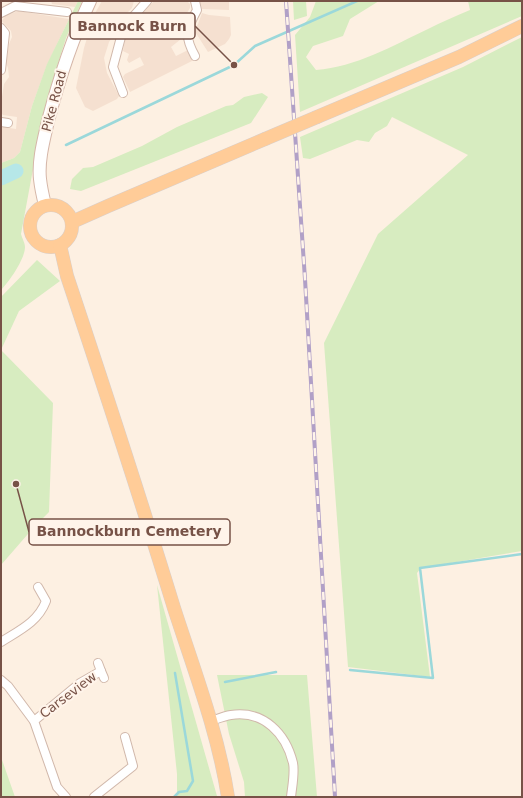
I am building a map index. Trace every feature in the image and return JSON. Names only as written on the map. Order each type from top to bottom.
[{"type":"main road","points":[[70,218],[108,206],[459,57],[522,26]]},
{"type":"main road","points":[[45,205],[58,206],[64,210],[70,218],[72,229],[70,236],[60,245],[53,247],[46,247],[38,243],[30,232],[31,219],[34,213],[45,205]]},
{"type":"main road","points":[[60,245],[67,276],[211,721],[224,771],[228,797]]},
{"type":"main road","points":[[46,247],[67,276]]},
{"type":"street","name":"Pike Road","points":[[45,205],[40,178],[40,166],[45,136],[67,55],[77,28],[90,1]]},
{"type":"street","points":[[124,93],[113,67],[121,37],[131,19],[146,1]]},
{"type":"street","points":[[195,1],[197,10],[190,23],[187,34],[189,44],[195,56]]},
{"type":"street","points":[[1,12],[15,6],[67,12]]},
{"type":"street","points":[[1,28],[5,33],[1,70]]},
{"type":"street","points":[[1,642],[26,627],[42,612],[46,601],[38,587]]},
{"type":"street","name":"Carseview","points":[[34,720],[80,683],[101,671]]},
{"type":"street","name":"Carseview","points":[[1,680],[8,686],[34,720],[57,786],[66,797]]},
{"type":"street","points":[[211,721],[231,715],[241,714],[254,716],[270,723],[285,741],[293,764],[292,797]]},
{"type":"street","points":[[94,797],[133,766],[125,737]]},
{"type":"shaded area","points":[[51,1],[78,1],[75,7],[52,4]]},
{"type":"shaded area","points":[[102,1],[134,1],[132,8],[126,14],[121,15],[118,20],[115,33],[109,42],[104,58],[107,73],[119,96],[117,99],[93,111],[85,107],[76,88],[84,48],[94,15]]},
{"type":"shaded area","points":[[154,1],[187,1],[190,4],[190,8],[182,21],[181,39],[171,47],[176,56],[188,50],[194,60],[130,92],[123,77],[125,74],[144,65],[140,57],[129,63],[127,60],[129,54],[123,51],[127,28],[133,19],[141,15]]},
{"type":"shaded area","points":[[200,1],[229,1],[229,10],[202,9]]},
{"type":"shaded area","points":[[18,11],[69,19],[47,65],[32,106],[20,152],[14,158],[1,163],[1,128],[16,129],[17,117],[3,115],[1,113],[4,84],[9,77],[6,63],[9,44],[12,37],[11,31],[2,21],[5,16]]},
{"type":"shaded area","points":[[202,13],[230,17],[231,35],[229,39],[225,44],[208,52],[194,30]]},
{"type":"green space","points":[[78,1],[82,1],[66,38],[41,126],[21,234],[25,245],[24,252],[16,270],[1,290],[1,163],[14,158],[20,152],[32,106],[47,64]]},
{"type":"green space","points":[[293,1],[306,1],[307,16],[294,20]]},
{"type":"green space","points":[[316,1],[379,1],[350,19],[343,36],[313,46],[306,57],[316,70],[345,65],[374,55],[470,10],[468,1],[522,1],[522,16],[300,112],[295,35],[310,17]]},
{"type":"green space","points":[[522,37],[522,551],[421,568],[417,573],[430,677],[348,667],[324,343],[378,234],[468,155],[392,117],[387,126],[375,133],[369,142],[357,140],[310,159],[303,158],[300,137],[463,67]]},
{"type":"green space","points":[[262,93],[268,97],[251,123],[81,191],[70,189],[72,179],[83,168],[93,167],[142,146],[177,127],[226,106],[233,105],[244,97]]},
{"type":"green space","points":[[37,260],[60,281],[19,311],[1,350],[1,297]]},
{"type":"green space","points":[[1,350],[53,403],[49,512],[1,565]]},
{"type":"green space","points":[[157,585],[217,797],[177,797],[177,774]]},
{"type":"green space","points":[[217,675],[307,675],[317,797],[245,797],[244,782],[229,734]]},
{"type":"green space","points":[[1,757],[15,797],[1,797]]},
{"type":"waterway","points":[[66,145],[234,65],[255,46],[357,1]]},
{"type":"waterway","points":[[1,178],[16,171]]},
{"type":"waterway","points":[[350,670],[433,678],[420,568],[522,554]]},
{"type":"waterway","points":[[225,682],[276,672]]},
{"type":"waterway","points":[[174,797],[179,792],[187,791],[193,781],[175,673]]},
{"type":"railway","points":[[286,1],[305,279],[335,797]]},
{"type":"place","name":"Bannock Burn","points":[[234,65]]},
{"type":"place","name":"Bannockburn Cemetery","points":[[16,484]]}]
